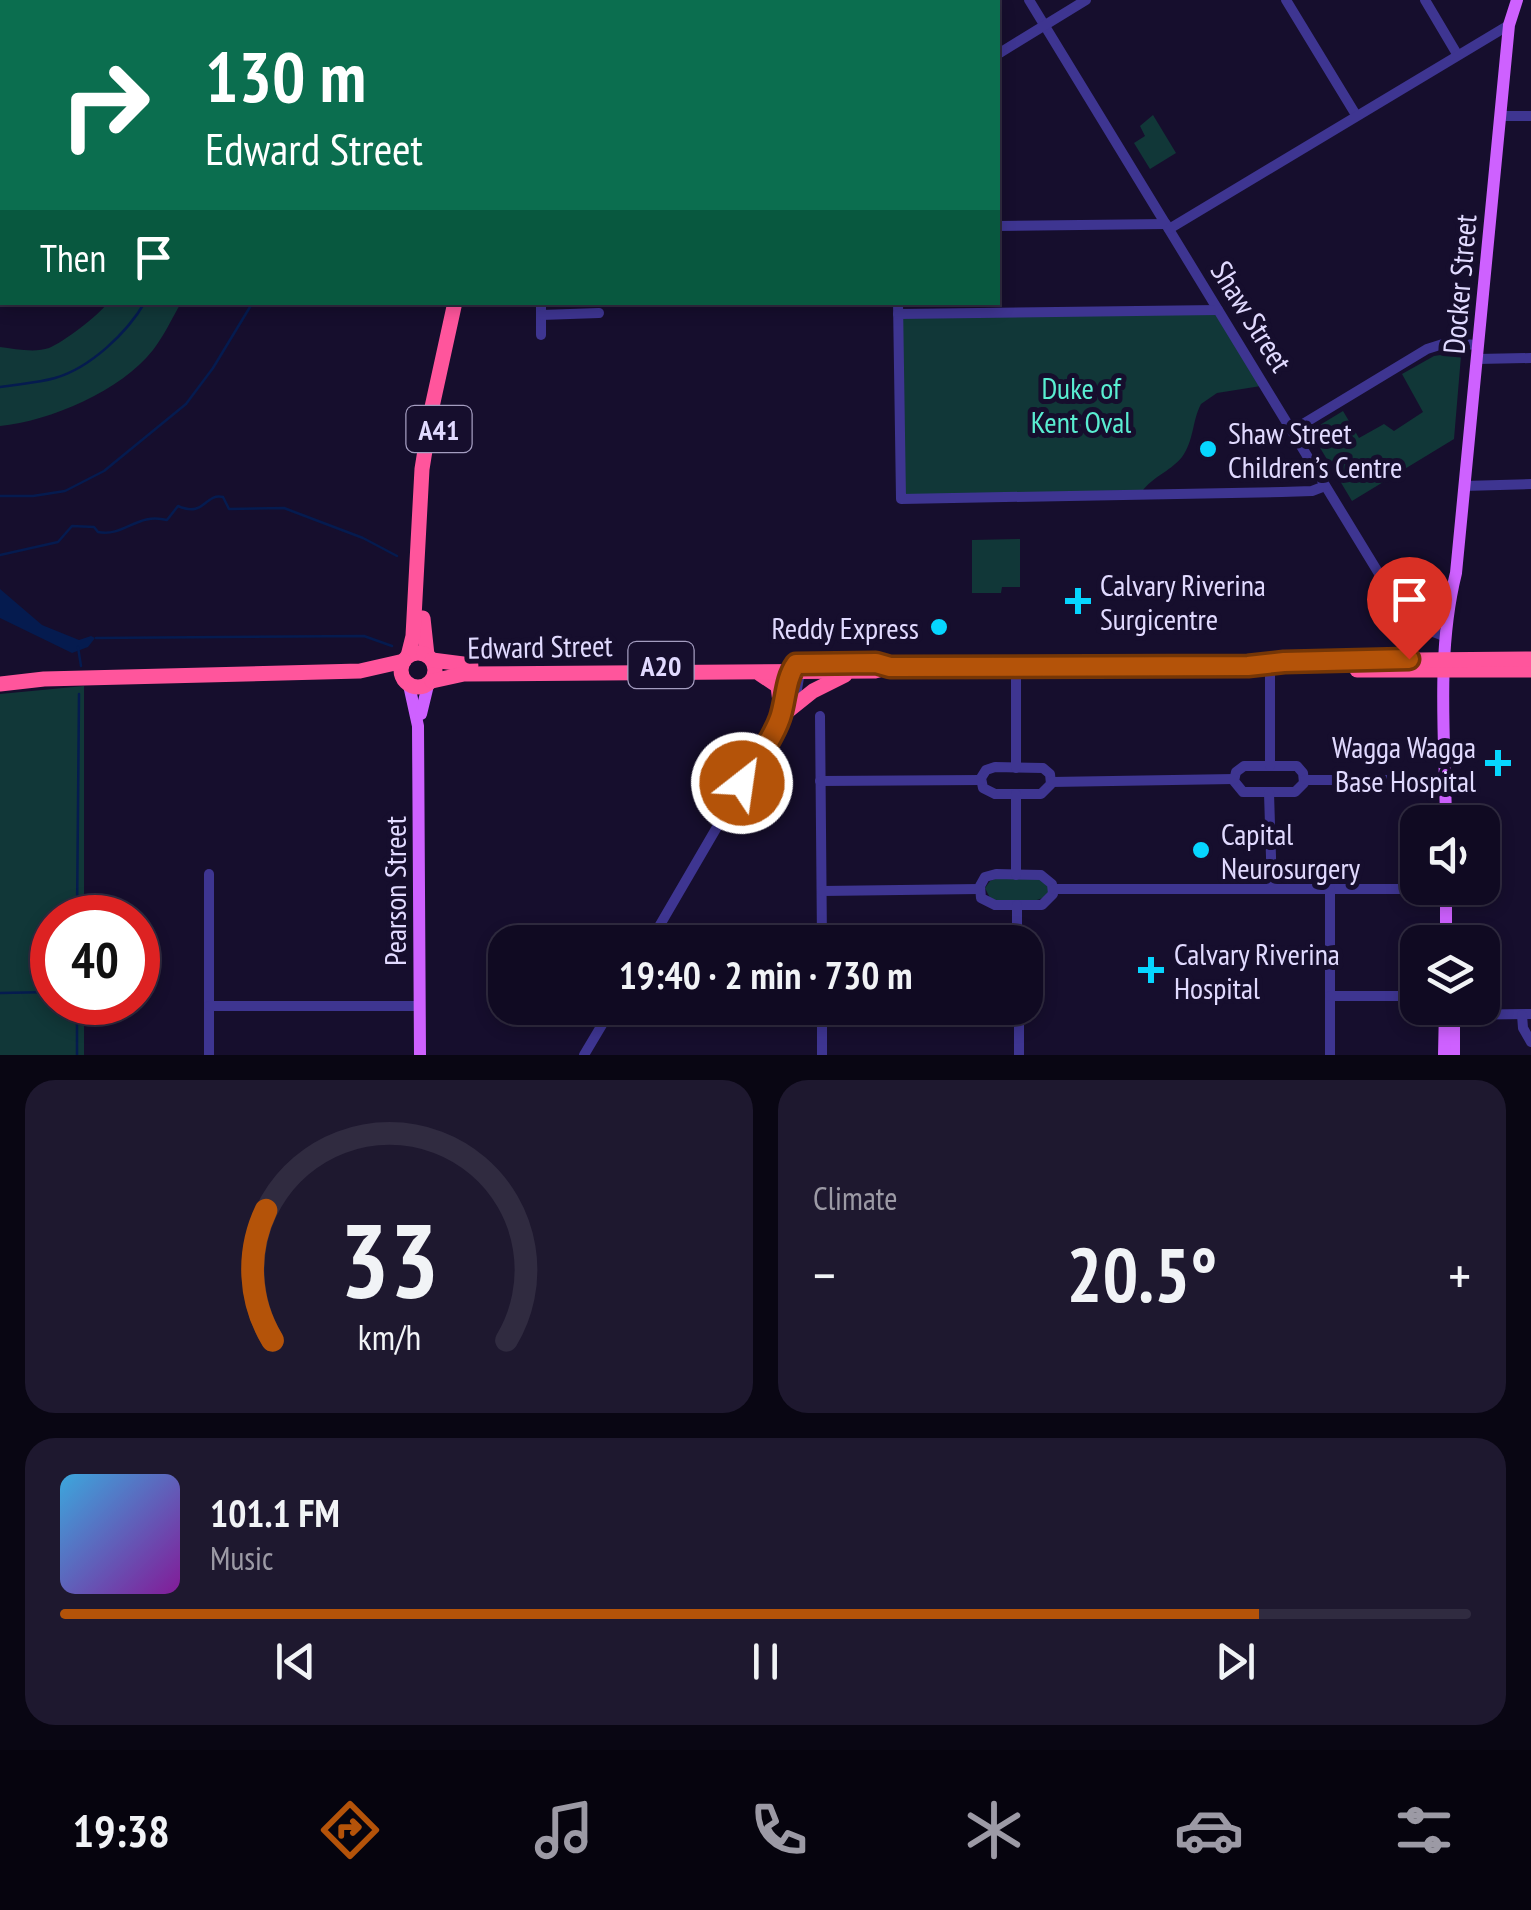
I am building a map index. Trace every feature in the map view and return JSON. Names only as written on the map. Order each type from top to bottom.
[{"type":"highway","name":"A41","points":[[407,683],[401,670],[413,636],[422,469],[454,305]]},
{"type":"highway","name":"A41","points":[[430,683],[435,670],[422,626],[432,469],[464,305]]},
{"type":"highway","name":"A20","points":[[0,684],[360,671],[415,653],[430,658]]},
{"type":"highway","name":"Edward Street","points":[[430,658],[458,665],[853,672],[890,667],[1450,665],[1531,670]]},
{"type":"highway","name":"Edward Street","points":[[1450,665],[1531,659]]},
{"type":"highway","name":"Edward Street","points":[[430,683],[464,674],[753,673],[876,663],[890,667]]},
{"type":"highway","name":"A20","points":[[360,671],[418,688],[430,683]]},
{"type":"highway","points":[[753,673],[770,678],[778,686],[783,713],[813,691],[853,672]]},
{"type":"main road","name":"Docker Street","points":[[1454,805],[1446,637],[1456,573],[1509,25],[1517,0]]},
{"type":"main road","name":"Docker Street","points":[[1446,805],[1450,665],[1458,599],[1456,573]]},
{"type":"main road","name":"Pearson Street","points":[[407,683],[418,726],[420,1055]]},
{"type":"main road","name":"Pearson Street","points":[[418,726],[430,683]]},
{"type":"main road","points":[[1444,1055],[1448,1025]]},
{"type":"main road","points":[[1451,1025],[1454,1055]]},
{"type":"street","name":"Shaw Street","points":[[1030,0],[1392,595],[1399,615],[1446,637]]},
{"type":"street","points":[[1000,53],[1086,0]]},
{"type":"street","points":[[1286,0],[1356,114]]},
{"type":"street","points":[[1425,0],[1457,54]]},
{"type":"street","points":[[1000,226],[1168,227],[1509,25]]},
{"type":"street","points":[[1500,116],[1531,116]]},
{"type":"street","points":[[1218,310],[898,308],[901,499],[1282,492],[1312,491],[1325,486]]},
{"type":"street","points":[[542,335],[541,309],[599,313]]},
{"type":"street","points":[[1292,430],[1427,349],[1446,343],[1477,352],[1531,358]]},
{"type":"street","points":[[1464,486],[1531,484]]},
{"type":"street","points":[[1270,666],[1270,766]]},
{"type":"street","points":[[1016,667],[1016,768]]},
{"type":"street","points":[[660,925],[794,700],[795,670]]},
{"type":"street","points":[[820,716],[822,925]]},
{"type":"street","points":[[1244,766],[1297,766],[1305,780],[1295,792],[1270,793],[1243,792],[1234,779],[1244,766]]},
{"type":"street","points":[[990,768],[1044,768],[1051,782],[1042,794],[990,794],[981,780],[990,768]]},
{"type":"street","points":[[1051,782],[1234,779]]},
{"type":"street","points":[[820,782],[981,780]]},
{"type":"street","points":[[1305,780],[1446,780]]},
{"type":"street","points":[[1270,793],[1272,889]]},
{"type":"street","points":[[1016,794],[1016,875]]},
{"type":"street","points":[[209,874],[209,1055]]},
{"type":"street","points":[[990,875],[1016,875],[1041,875],[1050,880],[1054,889],[1051,899],[1042,905],[1016,905],[990,904],[982,898],[982,882],[990,875]]},
{"type":"street","points":[[1054,889],[1400,888]]},
{"type":"street","points":[[822,891],[980,889]]},
{"type":"street","points":[[1330,889],[1330,1055]]},
{"type":"street","points":[[1016,905],[1017,925]]},
{"type":"street","points":[[1330,996],[1400,996]]},
{"type":"street","points":[[209,1006],[419,1006]]},
{"type":"street","points":[[1500,1013],[1526,1014],[1522,1028],[1531,1042]]},
{"type":"street","points":[[584,1055],[602,1025]]},
{"type":"street","points":[[822,1025],[822,1055]]},
{"type":"street","points":[[1018,1025],[1019,1055]]},
{"type":"green space","points":[[1153,115],[1176,153],[1150,169],[1134,143],[1145,136],[1140,126]]},
{"type":"green space","points":[[105,305],[180,305],[153,350],[104,391],[62,411],[0,426],[0,347],[49,348]]},
{"type":"green space","name":"Duke of Kent Oval","points":[[1218,310],[1261,386],[1217,393],[1201,404],[1182,457],[1140,495],[901,499],[898,314]]},
{"type":"green space","points":[[1434,356],[1461,356],[1454,439],[1352,501],[1310,431],[1343,411],[1359,438],[1384,424],[1394,431],[1423,412],[1402,374]]},
{"type":"green space","points":[[1020,539],[1020,587],[1002,587],[1001,593],[972,593],[972,540]]},
{"type":"green space","points":[[84,686],[84,895],[30,895],[30,1025],[84,1025],[84,1055],[0,1055],[0,694]]},
{"type":"green space","points":[[1000,877],[1037,878],[1049,884],[1049,895],[1020,903],[990,898],[985,888]]},
{"type":"water","points":[[0,589],[42,625],[79,640],[95,638],[88,647],[72,653],[0,618]]},
{"type":"waterway","points":[[0,387],[48,380],[81,366],[118,337],[143,305]]},
{"type":"waterway","points":[[0,496],[65,491],[104,471],[186,404],[251,305]]},
{"type":"waterway","points":[[0,555],[58,542],[72,526],[94,527],[107,533],[147,519],[167,520],[178,506],[194,509],[212,498],[223,497],[229,509],[284,508],[363,538],[397,556]]},
{"type":"waterway","points":[[96,638],[364,636],[392,646]]},
{"type":"waterway","points":[[78,647],[81,666]]},
{"type":"waterway","points":[[77,895],[79,694]]},
{"type":"waterway","points":[[0,993],[30,992]]},
{"type":"waterway","points":[[77,1025],[77,1055]]},
{"type":"place","name":"Shaw Street Children’s Centre","points":[[1208,449]]},
{"type":"place","name":"Calvary Riverina Surgicentre","points":[[1078,601]]},
{"type":"place","name":"Reddy Express","points":[[939,627]]},
{"type":"place","name":"Wagga Wagga Base Hospital","points":[[1498,763]]},
{"type":"place","name":"Capital Neurosurgery","points":[[1201,850]]},
{"type":"place","name":"Calvary Riverina Hospital","points":[[1151,970]]},
{"type":"route","points":[[742,783],[780,719],[790,672],[796,664],[1248,666],[1409,659]]}]
